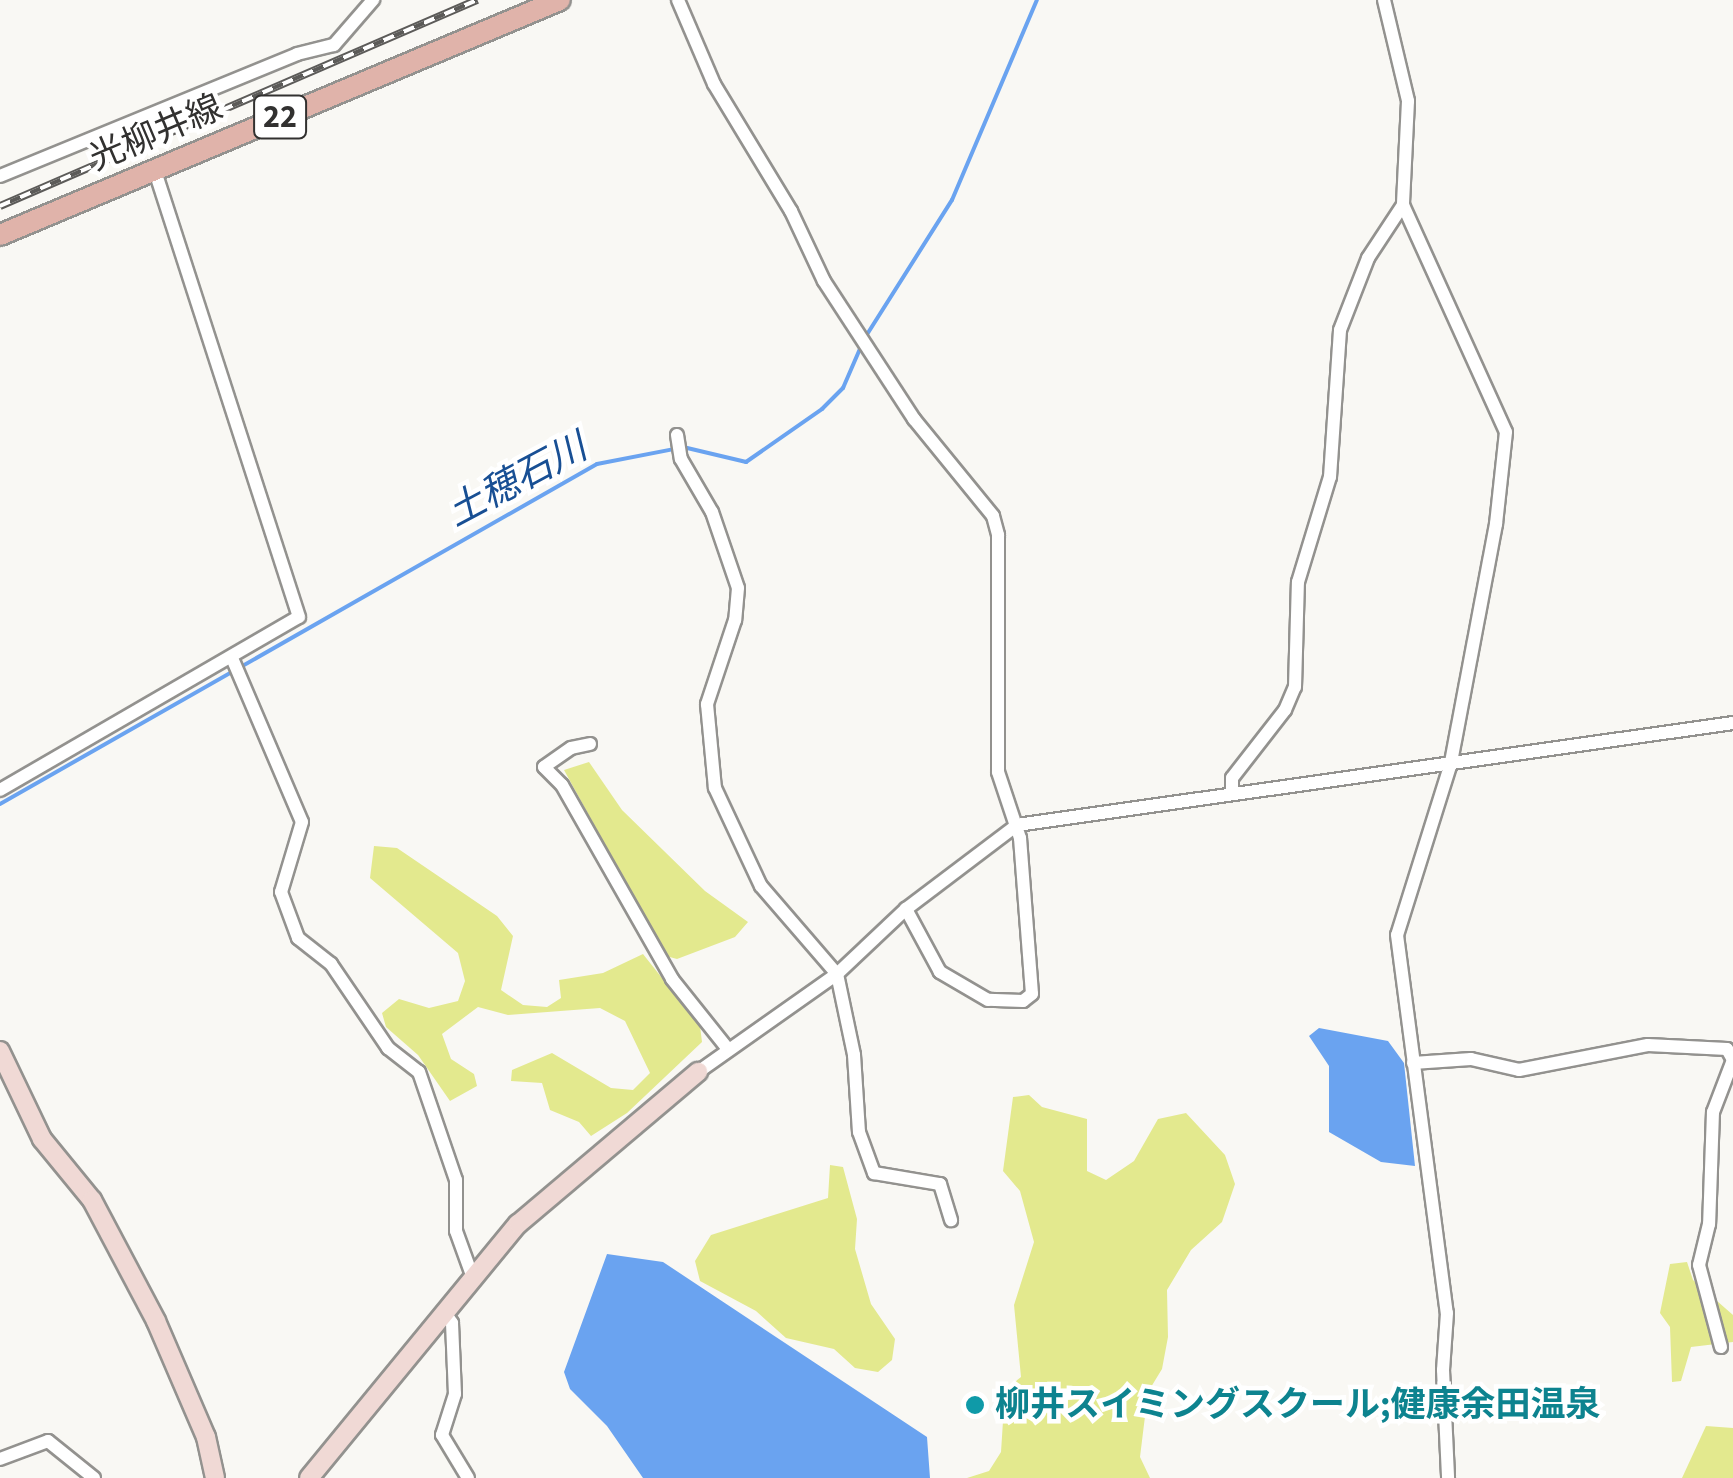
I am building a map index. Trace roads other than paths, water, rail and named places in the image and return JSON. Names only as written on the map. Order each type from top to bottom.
[{"type":"main road","name":"光柳井線","points":[[0,235],[560,0]]},
{"type":"street","points":[[0,176],[296,54],[334,45],[373,0]]},
{"type":"street","points":[[678,0],[714,84],[858,334],[914,419],[993,516],[1000,551],[998,772],[1017,825],[1034,986],[1023,1002],[980,998],[940,972],[906,910]]},
{"type":"street","points":[[1384,0],[1408,100],[1403,205],[1489,383],[1506,432],[1496,524],[1450,763],[1397,935],[1448,1313],[1442,1370],[1448,1478]]},
{"type":"street","points":[[0,790],[235,665],[299,617],[154,168]]},
{"type":"street","points":[[1232,793],[1232,778],[1286,710],[1295,687],[1298,582],[1330,477],[1340,330],[1368,258],[1403,205]]},
{"type":"street","points":[[678,441],[712,512],[738,588],[736,620],[707,704],[715,788],[774,906],[838,974],[866,1156],[874,1173],[940,1184],[951,1220]]},
{"type":"street","points":[[235,665],[302,822],[282,892],[298,938],[331,964],[388,1048],[419,1072],[456,1180],[456,1232],[473,1278]]},
{"type":"street","points":[[309,1478],[473,1278],[554,1190],[727,1048],[838,974],[906,910],[1017,825],[1733,723]]},
{"type":"street","points":[[590,744],[571,748],[544,767],[562,785],[672,979],[727,1048]]},
{"type":"street","points":[[1413,1063],[1471,1059],[1535,1069],[1688,1043],[1732,1053],[1713,1112],[1709,1224],[1700,1265],[1721,1347]]},
{"type":"street","points":[[0,1051],[42,1139],[92,1200],[156,1321],[206,1437],[215,1478]]},
{"type":"street","points":[[446,1314],[452,1323],[455,1394],[442,1435],[468,1478]]},
{"type":"street","points":[[0,1459],[48,1441],[94,1478]]},
{"type":"water","points":[[1319,1028],[1388,1041],[1404,1063],[1415,1166],[1381,1162],[1329,1132],[1329,1066],[1309,1036]]},
{"type":"water","points":[[607,1254],[663,1262],[927,1437],[930,1478],[643,1478],[607,1426],[570,1389],[564,1372]]},
{"type":"waterway","name":"土穂石川","points":[[866,336],[952,200],[1037,0]]},
{"type":"waterway","name":"土穂石川","points":[[683,447],[746,462],[822,409],[843,388],[862,344]]},
{"type":"waterway","name":"土穂石川","points":[[0,804],[597,464],[674,449]]},
{"type":"railway","points":[[0,206],[477,0]]},
{"type":"place","name":"柳井スイミングスクール;健康余田温泉","points":[[975,1405]]}]
